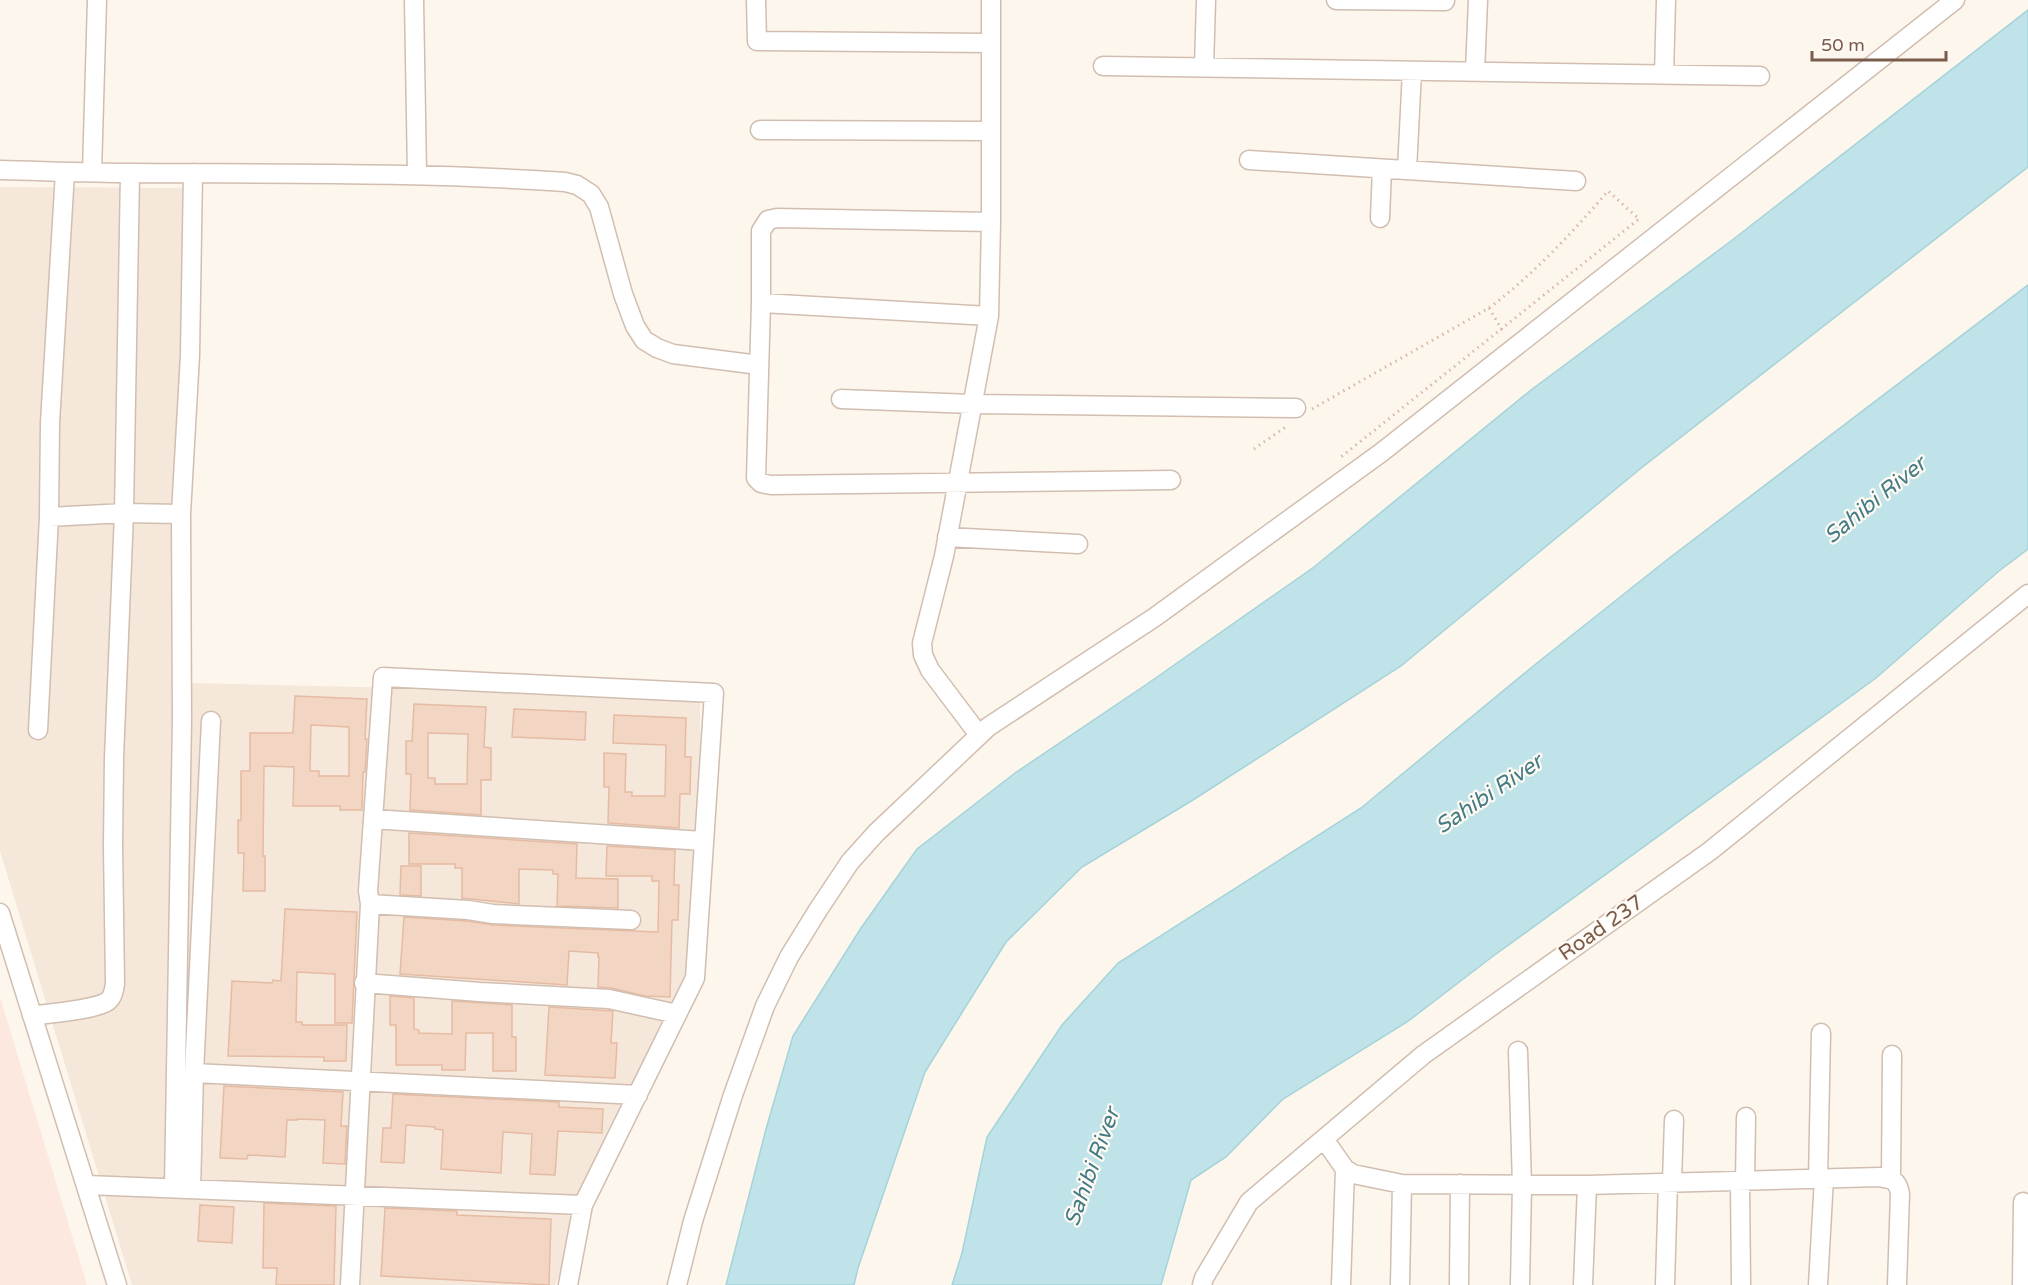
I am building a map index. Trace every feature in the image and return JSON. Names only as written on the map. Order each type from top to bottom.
[{"type":"street","points":[[92,172],[97,0]]},
{"type":"street","points":[[414,0],[417,175]]},
{"type":"street","points":[[756,0],[758,41],[990,43]]},
{"type":"street","points":[[979,735],[930,670],[922,655],[921,643],[947,537],[989,316],[991,0]]},
{"type":"street","points":[[1204,67],[1206,0]]},
{"type":"street","points":[[1336,0],[1445,2]]},
{"type":"street","points":[[1475,72],[1478,0]]},
{"type":"street","points":[[1664,75],[1666,0]]},
{"type":"street","points":[[676,1285],[693,1221],[733,1095],[765,1006],[789,957],[850,862],[876,833],[988,727],[1155,617],[1382,452],[1955,0]]},
{"type":"street","points":[[1103,66],[1760,76]]},
{"type":"street","points":[[1407,170],[1412,71]]},
{"type":"street","points":[[760,130],[990,131]]},
{"type":"street","points":[[1249,160],[1576,181]]},
{"type":"street","points":[[1380,218],[1382,169]]},
{"type":"street","points":[[0,170],[130,173],[295,172],[500,177],[577,185],[591,194],[599,207],[623,294],[634,326],[644,340],[673,354],[759,364]]},
{"type":"street","points":[[38,730],[49,517],[50,423],[65,172]]},
{"type":"street","points":[[32,1016],[94,1006],[108,1001],[113,994],[115,984],[114,758],[124,513],[130,173]]},
{"type":"street","points":[[182,1189],[181,514],[190,355],[193,173]]},
{"type":"street","points":[[991,222],[777,218],[768,220],[763,225],[754,469],[756,478],[761,483],[771,485],[1171,480]]},
{"type":"street","points":[[761,303],[989,316]]},
{"type":"street","points":[[841,399],[1300,413]]},
{"type":"street","points":[[49,517],[124,513],[181,514]]},
{"type":"street","points":[[947,537],[1078,544]]},
{"type":"street","name":"Road 237","points":[[1202,1285],[1249,1202],[1423,1055],[1710,851],[2028,594]]},
{"type":"street","points":[[350,1285],[364,983],[370,904],[368,891],[383,677],[714,693],[695,978],[583,1205],[568,1285]]},
{"type":"street","points":[[182,1189],[194,1073],[212,721]]},
{"type":"street","points":[[373,819],[704,841]]},
{"type":"street","points":[[370,904],[468,910],[493,914],[631,920]]},
{"type":"street","points":[[0,914],[117,1285]]},
{"type":"street","points":[[364,983],[609,999],[677,1014]]},
{"type":"street","points":[[1818,1285],[1821,1033]]},
{"type":"street","points":[[1518,1051],[1522,1185],[1520,1285]]},
{"type":"street","points":[[1891,1179],[1892,1055]]},
{"type":"street","points":[[194,1073],[360,1079],[638,1095]]},
{"type":"street","points":[[1741,1285],[1746,1117]]},
{"type":"street","points":[[1665,1285],[1674,1120]]},
{"type":"street","points":[[1324,1138],[1345,1168],[1353,1174],[1402,1184],[1587,1185],[1879,1177],[1891,1179],[1899,1186],[1900,1194],[1897,1285]]},
{"type":"street","points":[[1341,1285],[1345,1168]]},
{"type":"street","points":[[1400,1285],[1402,1184]]},
{"type":"street","points":[[1459,1285],[1460,1184]]},
{"type":"street","points":[[87,1185],[583,1205]]},
{"type":"street","points":[[1583,1285],[1587,1185]]},
{"type":"street","points":[[2022,1285],[2023,1202]]},
{"type":"path","points":[[1254,449],[1300,413],[1489,308],[1548,258],[1608,191],[1639,219],[1341,457]]},
{"type":"path","points":[[1489,308],[1502,330]]},
{"type":"shaded area","points":[[0,187],[191,188],[189,683],[700,695],[700,966],[555,1285],[132,1285],[0,851]]},
{"type":"shaded area","points":[[0,997],[87,1285],[0,1285]]},
{"type":"water","points":[[2028,10],[2028,167],[1640,469],[1401,666],[1193,800],[1082,867],[1006,942],[925,1072],[854,1285],[726,1285],[766,1129],[793,1036],[861,928],[917,849],[1015,773],[1314,567],[1531,390],[1731,241]]},
{"type":"water","name":"Sahibi River","points":[[2028,285],[2028,549],[1999,571],[1876,678],[1492,957],[1407,1022],[1283,1099],[1226,1157],[1191,1180],[1161,1285],[952,1285],[962,1253],[987,1137],[1062,1025],[1118,963],[1361,808],[1668,559]]},
{"type":"building","points":[[295,696],[367,699],[362,810],[340,810],[340,806],[293,806],[294,767],[264,766],[265,891],[243,891],[244,853],[238,853],[238,820],[241,820],[241,771],[250,771],[250,733],[293,733]],"holes":[[[311,725],[349,727],[349,776],[319,776],[319,771],[310,771]]]},
{"type":"building","points":[[414,704],[486,707],[484,747],[491,748],[491,780],[481,780],[481,815],[410,810],[411,774],[406,774],[406,741],[412,741]],"holes":[[[428,733],[468,734],[467,784],[435,784],[435,778],[428,778]]]},
{"type":"building","points":[[514,709],[586,712],[585,740],[512,737]]},
{"type":"building","points":[[614,715],[686,718],[685,757],[691,757],[690,794],[680,794],[679,828],[608,823],[609,787],[604,787],[604,753],[626,754],[625,792],[632,792],[632,796],[665,796],[666,745],[613,743]]},
{"type":"building","points":[[409,833],[577,844],[576,878],[618,879],[618,908],[557,906],[558,874],[553,874],[553,870],[519,869],[519,904],[462,898],[462,868],[455,868],[455,864],[409,864]]},
{"type":"building","points":[[607,846],[675,850],[674,885],[679,885],[678,920],[672,920],[670,997],[645,996],[598,987],[598,953],[569,951],[567,985],[400,974],[404,917],[493,925],[658,932],[659,881],[652,881],[652,876],[606,876]]},
{"type":"building","points":[[401,866],[421,866],[421,896],[400,895]]},
{"type":"building","points":[[285,909],[357,912],[352,1023],[335,1023],[335,974],[297,972],[296,1022],[302,1022],[302,1025],[347,1025],[346,1061],[324,1061],[324,1057],[228,1056],[232,981],[272,983],[273,980],[281,981]]},
{"type":"building","points":[[390,996],[414,998],[414,1029],[419,1030],[419,1033],[452,1034],[452,1001],[512,1005],[512,1037],[516,1037],[516,1071],[493,1071],[493,1033],[466,1033],[465,1070],[442,1070],[442,1065],[396,1065],[396,1025],[390,1025]]},
{"type":"building","points":[[549,1007],[613,1011],[611,1043],[617,1043],[615,1078],[545,1075]]},
{"type":"building","points":[[224,1086],[343,1092],[341,1126],[347,1126],[345,1164],[323,1163],[325,1120],[287,1120],[285,1157],[248,1155],[247,1159],[220,1158]]},
{"type":"building","points":[[393,1094],[559,1102],[559,1107],[603,1109],[602,1133],[558,1131],[555,1175],[530,1174],[532,1134],[503,1132],[501,1173],[441,1169],[443,1130],[435,1129],[435,1127],[406,1125],[404,1163],[381,1162],[383,1128],[391,1128]]},
{"type":"building","points":[[264,1203],[336,1206],[334,1285],[276,1285],[277,1268],[263,1268]]},
{"type":"building","points":[[200,1205],[234,1207],[232,1243],[198,1241]]},
{"type":"building","points":[[385,1208],[457,1211],[457,1215],[551,1219],[549,1285],[381,1276]]}]
